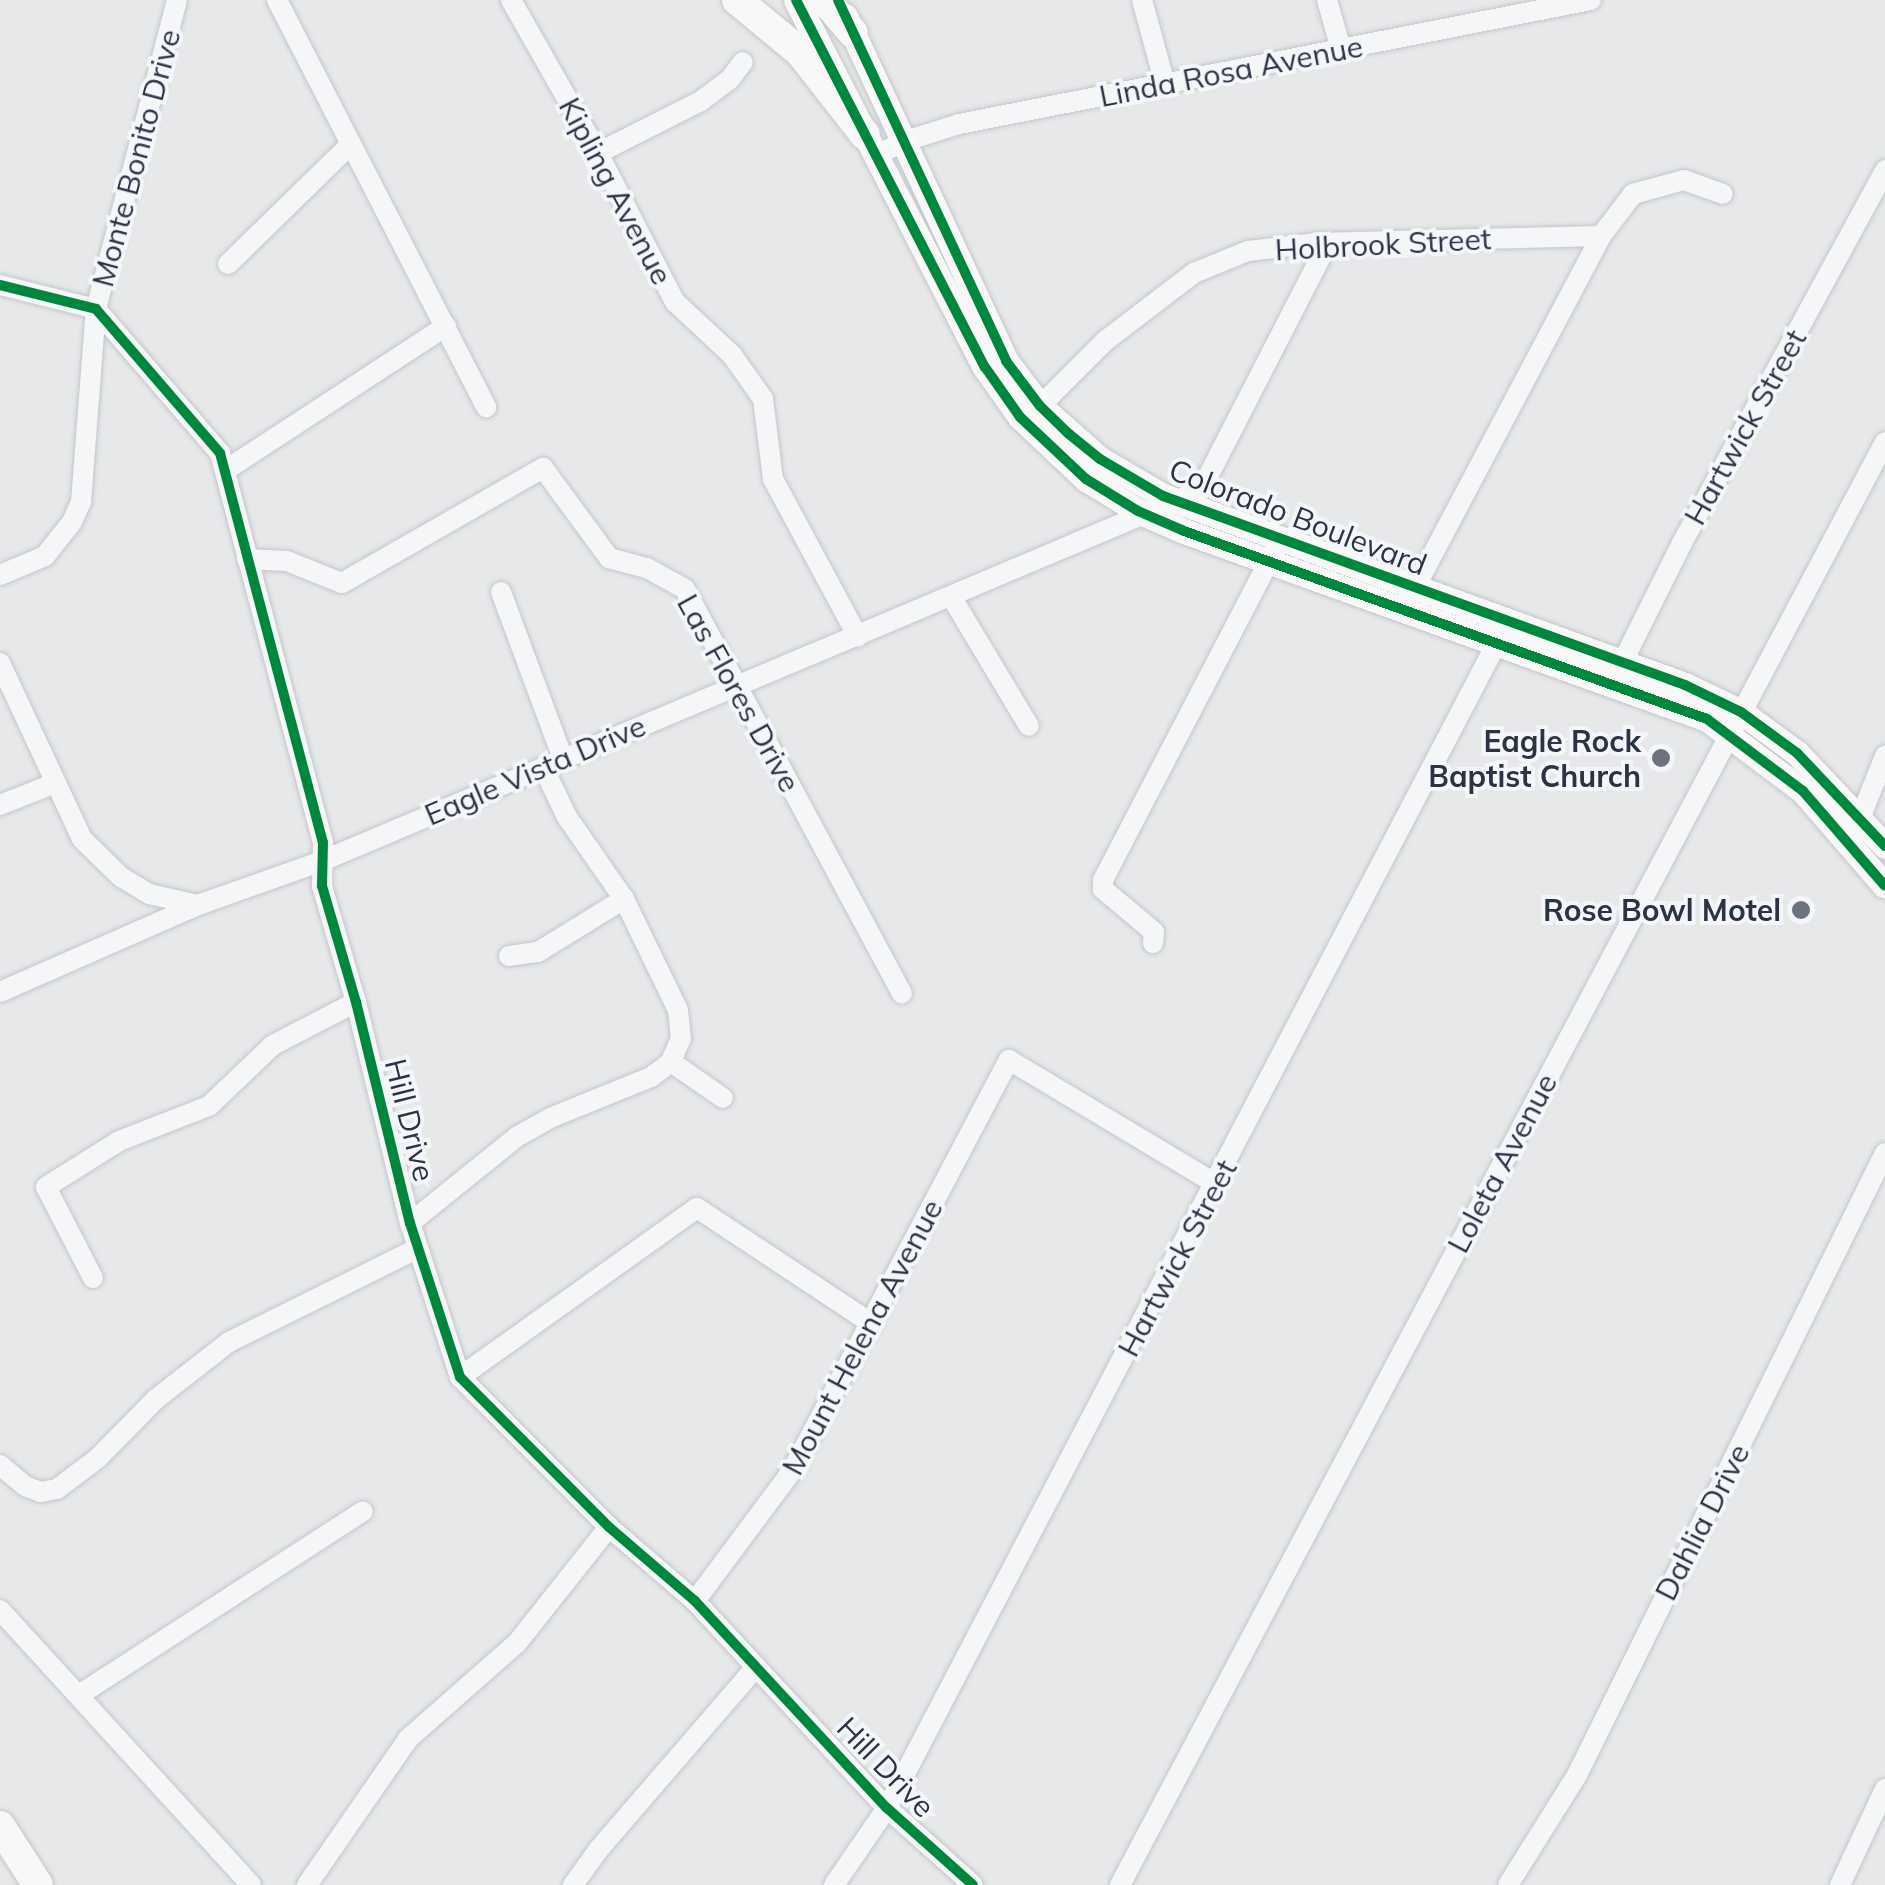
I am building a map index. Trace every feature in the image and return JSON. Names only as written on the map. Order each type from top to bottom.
[{"type":"highway","points":[[737,0],[800,52],[870,146]]},
{"type":"highway","points":[[825,0],[852,33]]},
{"type":"highway","points":[[0,1826],[38,1885]]},
{"type":"highway","points":[[0,1862],[15,1885]]},
{"type":"main road","name":"Colorado Boulevard","points":[[796,0],[985,367],[1020,418],[1086,479],[1146,515],[1274,549],[1616,674],[1682,708],[1735,722],[1797,753],[1861,816],[1885,846]]},
{"type":"main road","name":"Colorado Boulevard","points":[[838,0],[989,328],[1006,361],[1040,406],[1100,459],[1274,549]]},
{"type":"main road","name":"Colorado Boulevard","points":[[1735,722],[1803,791],[1885,886]]},
{"type":"street","name":"Monte Bonito Drive","points":[[0,575],[45,556],[81,502],[96,309],[178,0]]},
{"type":"street","points":[[277,0],[486,407]]},
{"type":"street","name":"Kipling Avenue","points":[[511,0],[598,153],[675,302],[732,355],[764,398],[774,479],[858,637]]},
{"type":"street","points":[[1142,0],[1165,84]]},
{"type":"street","points":[[1327,0],[1341,49]]},
{"type":"street","name":"Linda Rosa Avenue","points":[[870,146],[902,142],[959,124],[1591,0]]},
{"type":"street","points":[[598,153],[701,101],[730,79],[743,62]]},
{"type":"street","points":[[228,264],[352,144]]},
{"type":"street","name":"Hartwick Street","points":[[1616,674],[1885,170]]},
{"type":"street","points":[[1409,599],[1601,236],[1633,194],[1684,180],[1724,194]]},
{"type":"street","name":"Holbrook Street","points":[[1040,406],[1105,341],[1194,273],[1248,251],[1328,243],[1601,236]]},
{"type":"street","points":[[1178,502],[1201,490],[1328,243]]},
{"type":"street","points":[[0,284],[96,309]]},
{"type":"street","name":"Hill Drive","points":[[96,309],[215,442],[226,470],[323,842],[322,886],[356,1002],[410,1223],[460,1376],[610,1527],[695,1601],[887,1808],[973,1885]]},
{"type":"street","points":[[226,470],[446,326]]},
{"type":"street","name":"Loleta Avenue","points":[[1120,1885],[1885,442]]},
{"type":"street","name":"Las Flores Drive","points":[[247,559],[288,561],[342,583],[544,468],[609,558],[647,568],[686,589],[902,993]]},
{"type":"street","name":"Eagle Vista Drive","points":[[0,992],[198,906],[322,861],[736,682],[858,637],[1178,502]]},
{"type":"street","points":[[1153,942],[1154,932],[1103,889],[1104,880],[1274,549]]},
{"type":"street","points":[[501,592],[564,759]]},
{"type":"street","points":[[952,598],[1029,726]]},
{"type":"street","name":"Hartwick Street","points":[[834,1885],[887,1808],[1502,634]]},
{"type":"street","points":[[0,663],[82,840],[121,877],[150,894],[198,906]]},
{"type":"street","points":[[1834,828],[1861,816],[1885,756]]},
{"type":"street","points":[[410,1223],[518,1136],[550,1118],[651,1076],[671,1062],[681,1038],[678,1010],[624,899],[567,817],[543,767]]},
{"type":"street","points":[[0,805],[54,784]]},
{"type":"street","points":[[510,956],[538,952],[624,899]]},
{"type":"street","points":[[93,1278],[46,1187],[119,1141],[208,1106],[273,1045],[356,1002]]},
{"type":"street","name":"Mount Helena Avenue","points":[[695,1601],[792,1471],[1009,1060],[1216,1184]]},
{"type":"street","points":[[671,1062],[723,1098]]},
{"type":"street","name":"Dahlia Drive","points":[[1508,1885],[1577,1775],[1885,1153]]},
{"type":"street","points":[[460,1376],[697,1208],[872,1324]]},
{"type":"street","points":[[0,1464],[25,1486],[41,1492],[57,1488],[229,1342],[418,1248]]},
{"type":"street","points":[[79,1695],[363,1511]]},
{"type":"street","points":[[307,1885],[408,1739],[517,1643],[610,1527]]},
{"type":"street","points":[[0,1610],[251,1885]]},
{"type":"street","points":[[573,1885],[599,1848],[756,1666]]},
{"type":"street","points":[[1840,1885],[1885,1788]]},
{"type":"cycle path","points":[[796,0],[985,367],[1020,417],[1086,479],[1138,511],[1184,531],[1707,719],[1803,791],[1885,886]]},
{"type":"cycle path","points":[[838,0],[1006,361],[1040,406],[1069,434],[1100,459],[1163,496],[1685,685],[1741,712],[1797,753],[1885,846]]},
{"type":"cycle path","points":[[0,285],[96,309],[220,453],[323,842],[322,886],[356,1002],[410,1223],[460,1377],[609,1527],[695,1601],[887,1808],[973,1885]]},
{"type":"place","name":"Eagle Rock Baptist Church","points":[[1661,758]]},
{"type":"place","name":"Rose Bowl Motel","points":[[1801,910]]}]
